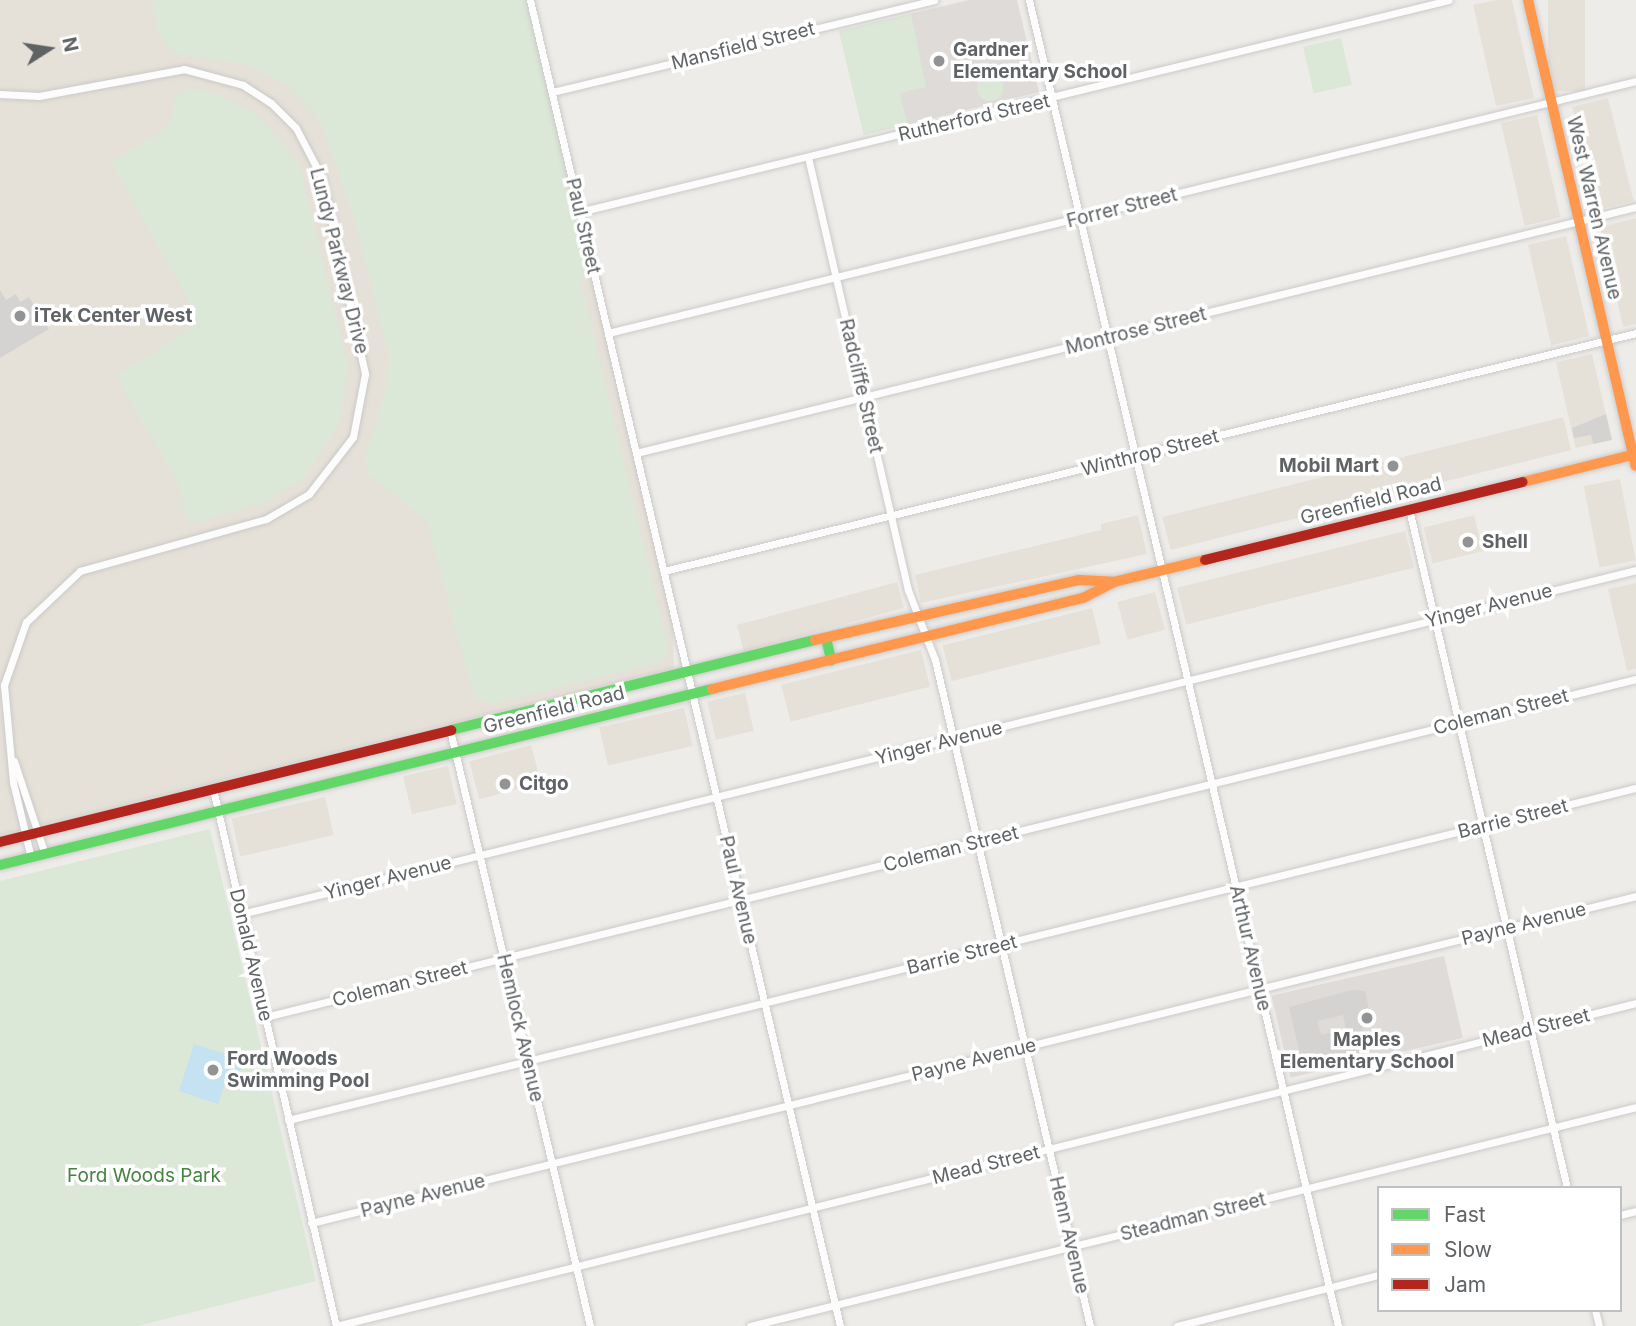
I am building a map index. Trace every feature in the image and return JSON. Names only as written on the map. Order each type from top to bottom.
[{"type":"main road","name":"West Warren Avenue","points":[[1528,0],[1636,466]]},
{"type":"main road","name":"Greenfield Road","points":[[0,865],[1083,598],[1114,582],[1635,454]]},
{"type":"main road","name":"Greenfield Road","points":[[0,842],[917,615],[1079,580],[1114,582]]},
{"type":"main road","points":[[826,638],[831,660]]},
{"type":"street","name":"Paul Street","points":[[530,0],[636,453]]},
{"type":"street","name":"Mansfield Street","points":[[552,92],[934,0]]},
{"type":"street","name":"Arthur Avenue","points":[[1029,0],[1338,1326]]},
{"type":"street","name":"Rutherford Street","points":[[579,212],[1052,99],[1449,0]]},
{"type":"street","name":"Lundy Parkway Drive","points":[[0,94],[39,96],[184,69],[243,85],[271,103],[296,128],[322,177],[365,374],[352,437],[309,494],[266,519],[117,556],[80,571],[53,591],[26,622],[12,650],[4,685],[12,757],[31,858]]},
{"type":"street","name":"Forrer Street","points":[[608,333],[1636,81]]},
{"type":"street","name":"Radcliffe Street","points":[[808,157],[863,398],[917,615]]},
{"type":"street","name":"Montrose Street","points":[[636,453],[1636,207]]},
{"type":"street","name":"Winthrop Street","points":[[664,571],[1636,333]]},
{"type":"street","name":"Paul Avenue","points":[[636,453],[840,1326]]},
{"type":"street","points":[[1409,509],[1567,1186]]},
{"type":"street","name":"Yinger Avenue","points":[[242,914],[1636,570]]},
{"type":"street","name":"Henn Avenue","points":[[917,615],[926,636],[953,739],[1090,1326]]},
{"type":"street","name":"Coleman Street","points":[[265,1017],[1636,679]]},
{"type":"street","name":"Hemlock Avenue","points":[[450,730],[590,1326]]},
{"type":"street","name":"Lundy Parkway Drive","points":[[12,757],[40,832],[45,854]]},
{"type":"street","name":"Barrie Street","points":[[288,1120],[1636,788]]},
{"type":"street","name":"Donald Avenue","points":[[213,789],[336,1326]]},
{"type":"street","name":"Payne Avenue","points":[[311,1223],[1636,897]]},
{"type":"street","name":"Mead Street","points":[[336,1326],[1636,1003]]},
{"type":"street","name":"Steadman Street","points":[[750,1326],[1636,1107]]},
{"type":"street","points":[[1177,1326],[1377,1275]]},
{"type":"shaded area","points":[[0,0],[527,0],[673,625],[674,668],[0,835]]},
{"type":"shaded area","name":"Gardner Elementary School","points":[[969,0],[1017,0],[1039,92],[864,135],[839,31]]},
{"type":"shaded area","points":[[1512,0],[1534,98],[1496,106],[1473,5]]},
{"type":"shaded area","points":[[1548,0],[1585,0],[1585,91],[1548,91]]},
{"type":"shaded area","points":[[1608,98],[1634,201],[1598,210],[1572,107]]},
{"type":"shaded area","points":[[1537,115],[1561,217],[1525,226],[1501,123]]},
{"type":"shaded area","points":[[1636,218],[1636,324],[1623,327],[1600,227]]},
{"type":"shaded area","points":[[1566,236],[1589,336],[1551,345],[1528,245]]},
{"type":"shaded area","points":[[1592,354],[1612,440],[1576,448],[1556,362]]},
{"type":"shaded area","points":[[1563,417],[1571,450],[1170,550],[1162,517]]},
{"type":"shaded area","points":[[1620,479],[1636,560],[1600,568],[1584,486]]},
{"type":"shaded area","points":[[1138,515],[1147,554],[921,603],[915,575],[1101,530],[1101,524]]},
{"type":"shaded area","points":[[1474,515],[1483,551],[1432,563],[1424,528]]},
{"type":"shaded area","points":[[1405,531],[1414,568],[1186,625],[1177,588]]},
{"type":"shaded area","points":[[897,582],[904,608],[744,651],[737,625]]},
{"type":"shaded area","points":[[1636,583],[1636,669],[1627,671],[1608,589]]},
{"type":"shaded area","points":[[1155,592],[1165,630],[1127,640],[1117,602]]},
{"type":"shaded area","points":[[1092,608],[1101,644],[952,681],[943,645]]},
{"type":"shaded area","points":[[921,650],[930,687],[790,722],[781,685]]},
{"type":"shaded area","points":[[745,693],[754,731],[716,740],[707,702]]},
{"type":"shaded area","points":[[684,708],[693,746],[608,766],[599,728]]},
{"type":"shaded area","points":[[531,745],[541,783],[479,799],[469,762]]},
{"type":"shaded area","points":[[448,766],[457,804],[412,814],[403,776]]},
{"type":"shaded area","points":[[325,797],[334,835],[240,857],[231,819]]},
{"type":"shaded area","name":"Maples Elementary School","points":[[1444,956],[1463,1038],[1290,1078],[1272,996]]},
{"type":"green space","points":[[152,0],[527,0],[591,276],[580,280],[669,652],[661,662],[492,704],[474,698],[427,521],[369,475],[365,457],[386,387],[388,353],[356,224],[320,120],[287,85],[248,65],[173,53],[159,35]]},
{"type":"green space","points":[[911,14],[926,87],[900,93],[907,124],[864,135],[839,31]]},
{"type":"green space","points":[[1341,38],[1352,85],[1314,94],[1303,47]]},
{"type":"green space","points":[[990,75],[999,79],[1003,88],[999,97],[990,101],[981,97],[977,88],[981,79]]},
{"type":"green space","points":[[187,88],[214,93],[258,115],[299,164],[348,366],[340,422],[304,477],[266,502],[196,522],[186,519],[178,483],[116,376],[192,327],[188,317],[193,308],[111,162],[161,131],[172,118],[174,99]]},
{"type":"green space","name":"Ford Woods Park","points":[[210,829],[316,1281],[138,1326],[0,1326],[0,881]]},
{"type":"water","name":"Ford Woods Swimming Pool","points":[[194,1044],[244,1060],[236,1083],[226,1081],[218,1104],[179,1091]]},
{"type":"building","name":"iTek Center West","points":[[0,290],[6,300],[16,294],[20,302],[29,297],[49,329],[0,358]]},
{"type":"building","points":[[1606,414],[1612,440],[1593,444],[1591,435],[1574,438],[1572,428]]},
{"type":"building","name":"Maples Elementary School","points":[[1352,990],[1365,991],[1370,1014],[1360,1017],[1368,1052],[1302,1063],[1289,1007]],"holes":[[[1343,1015],[1346,1029],[1321,1035],[1317,1021]]]},
{"type":"traffic: fast","points":[[826,638],[831,660]]},
{"type":"traffic: fast","points":[[451,730],[815,640]]},
{"type":"traffic: fast","points":[[0,865],[712,689]]},
{"type":"traffic: slow","points":[[1528,0],[1636,466]]},
{"type":"traffic: slow","points":[[1523,482],[1636,454]]},
{"type":"traffic: slow","points":[[712,689],[1083,598],[1114,582],[1205,560]]},
{"type":"traffic: slow","points":[[815,640],[1079,580],[1114,582]]},
{"type":"traffic: jam","points":[[1205,560],[1523,482]]},
{"type":"traffic: jam","points":[[0,842],[451,730]]},
{"type":"place","name":"Gardner Elementary School","points":[[939,61]]},
{"type":"place","name":"iTek Center West","points":[[20,316]]},
{"type":"place","name":"Mobil Mart","points":[[1393,466]]},
{"type":"place","name":"Shell","points":[[1468,542]]},
{"type":"place","name":"Citgo","points":[[505,784]]},
{"type":"place","name":"Maples Elementary School","points":[[1367,1018]]},
{"type":"place","name":"Ford Woods Swimming Pool","points":[[213,1070]]}]
